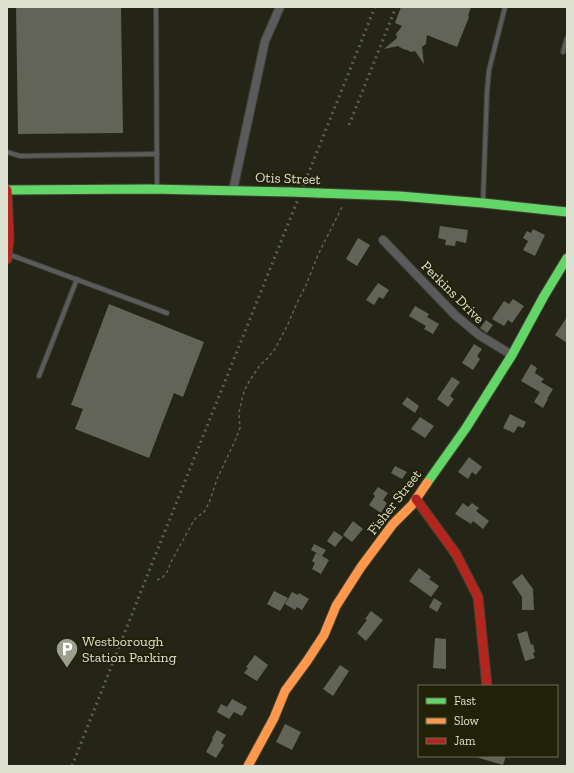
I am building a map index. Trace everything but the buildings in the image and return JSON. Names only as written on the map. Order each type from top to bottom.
[{"type":"street","points":[[233,190],[265,41],[280,7]]},
{"type":"street","name":"Otis Street","points":[[7,190],[98,188],[233,190],[399,196],[483,202],[567,212]]},
{"type":"street","points":[[7,190],[9,238],[7,256]]},
{"type":"street","name":"Perkins Drive","points":[[383,240],[455,315],[479,335],[512,355]]},
{"type":"street","name":"Fisher Street","points":[[248,766],[274,718],[285,691],[324,635],[336,606],[393,524],[412,505],[466,428],[512,355],[544,296],[567,258]]},
{"type":"street","points":[[416,499],[456,554],[478,597],[487,685]]},
{"type":"lane","points":[[156,7],[157,189]]},
{"type":"lane","points":[[483,202],[489,70],[505,7]]},
{"type":"lane","points":[[563,52],[567,38]]},
{"type":"lane","points":[[7,152],[20,156],[157,154]]},
{"type":"lane","points":[[7,256],[77,279],[167,313]]},
{"type":"lane","points":[[39,376],[77,279]]},
{"type":"path","points":[[157,580],[163,577],[167,572],[193,522],[204,512],[206,508],[217,479],[240,428],[242,399],[250,380],[260,365],[275,349],[306,286],[318,255],[347,194]]},
{"type":"railway","points":[[72,766],[375,7]]},
{"type":"railway","points":[[349,125],[396,7]]},
{"type":"traffic: fast","points":[[7,190],[149,189],[291,192]]},
{"type":"traffic: fast","points":[[291,192],[317,193]]},
{"type":"traffic: fast","points":[[317,193],[399,196],[567,212]]},
{"type":"traffic: fast","points":[[427,483],[466,428],[512,355],[544,296],[567,258]]},
{"type":"traffic: slow","points":[[248,766],[274,718],[285,691],[324,635],[336,606],[361,567],[393,524],[412,505],[427,483]]},
{"type":"traffic: jam","points":[[7,190],[9,238],[7,259]]},
{"type":"traffic: jam","points":[[416,499],[456,554],[478,597],[487,685]]},
{"type":"place","name":"Westborough Station Parking","points":[[67,668]]}]
